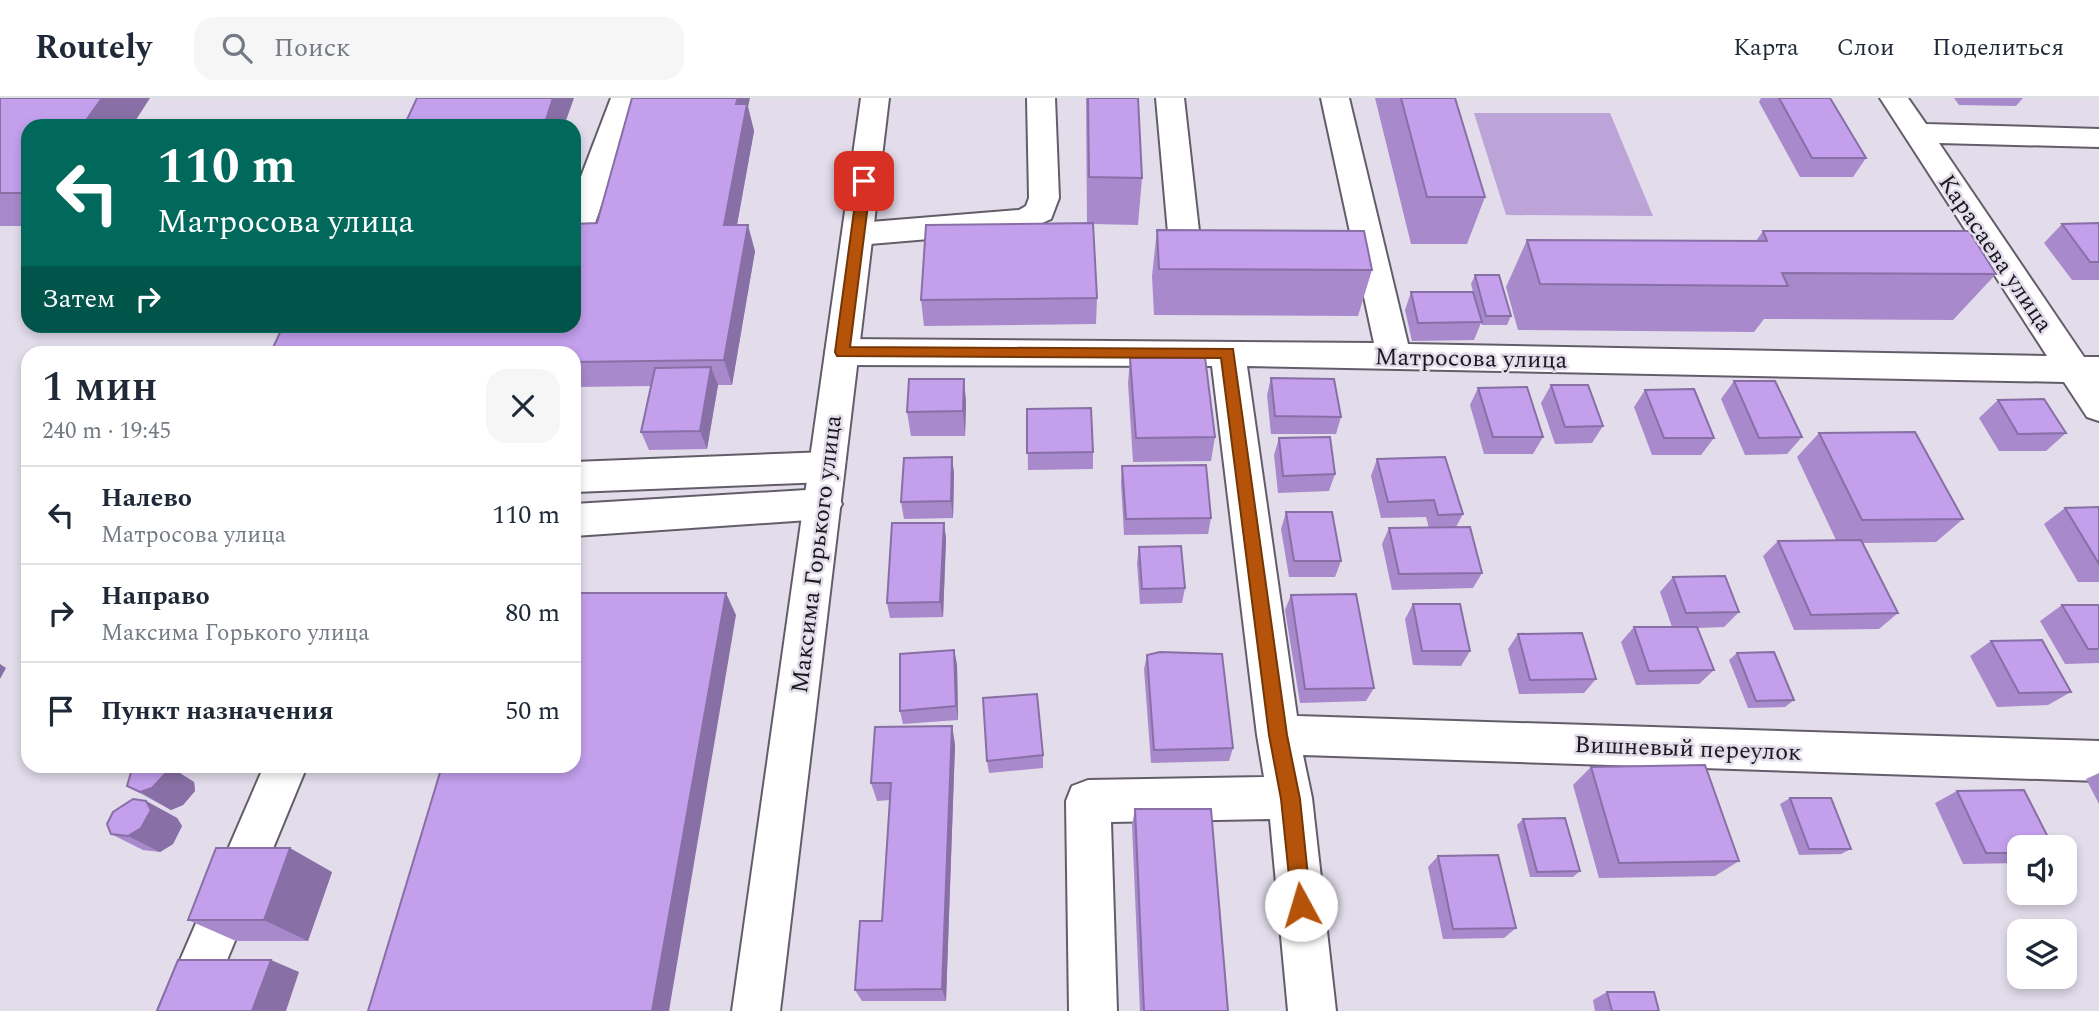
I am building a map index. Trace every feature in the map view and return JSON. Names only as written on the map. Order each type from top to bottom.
[{"type":"street","points":[[581,218],[625,98]]},
{"type":"street","name":"Максима Горького улица","points":[[756,1011],[875,98]]},
{"type":"street","points":[[858,234],[1026,219],[1040,212],[1044,198],[1041,98]]},
{"type":"street","points":[[1170,98],[1185,244],[1199,257],[1215,262],[1241,263]]},
{"type":"street","points":[[1335,98],[1361,267],[1394,356]]},
{"type":"street","name":"Карасаева улица","points":[[1894,98],[1916,133],[2087,369],[2099,407]]},
{"type":"street","points":[[1916,133],[2099,138]]},
{"type":"street","name":"Матросова улица","points":[[842,352],[1228,353],[2087,369]]},
{"type":"street","points":[[1228,353],[1278,735],[1290,799],[1312,1011]]},
{"type":"street","points":[[581,477],[825,485]]},
{"type":"street","points":[[581,519],[825,485]]},
{"type":"street","name":"Вишневый переулок","points":[[1278,735],[2099,761]]},
{"type":"street","points":[[182,1011],[283,773]]},
{"type":"street","points":[[1093,1011],[1088,801],[1290,799]]},
{"type":"shaded area","points":[[1474,113],[1610,113],[1653,216],[1506,215]]},
{"type":"building","points":[[0,98],[102,98],[87,119],[21,119],[21,193],[0,193]]},
{"type":"building","points":[[417,98],[553,98],[546,119],[407,119]]},
{"type":"building","points":[[632,98],[738,98],[736,104],[747,104],[724,225],[748,225],[724,360],[581,362],[581,346],[274,346],[280,333],[581,333],[581,224],[597,223]]},
{"type":"building","points":[[1088,98],[1138,98],[1142,178],[1089,177]]},
{"type":"building","points":[[1401,98],[1455,98],[1485,197],[1427,197]]},
{"type":"building","points":[[1779,98],[1830,98],[1866,158],[1812,158]]},
{"type":"building","points":[[1093,223],[1097,298],[921,300],[926,225]]},
{"type":"building","points":[[2099,223],[2099,262],[2090,262],[2062,224]]},
{"type":"building","points":[[1157,230],[1364,231],[1372,270],[1159,269]]},
{"type":"building","points":[[1763,231],[1969,231],[1996,274],[1782,273],[1788,286],[1540,284],[1527,240],[1767,241]]},
{"type":"building","points":[[1475,275],[1499,275],[1511,316],[1486,316]]},
{"type":"building","points":[[1411,292],[1473,292],[1482,322],[1418,323]]},
{"type":"building","points":[[1205,357],[1215,437],[1136,438],[1130,358]]},
{"type":"building","points":[[711,367],[700,431],[641,432],[655,368]]},
{"type":"building","points":[[1271,378],[1334,379],[1341,417],[1275,416]]},
{"type":"building","points":[[909,379],[964,379],[963,411],[907,412]]},
{"type":"building","points":[[1734,381],[1775,381],[1802,437],[1759,438]]},
{"type":"building","points":[[1551,385],[1588,385],[1603,426],[1565,427]]},
{"type":"building","points":[[1527,387],[1543,437],[1493,437],[1478,388]]},
{"type":"building","points":[[1694,389],[1714,438],[1664,438],[1645,390]]},
{"type":"building","points":[[2044,399],[2066,433],[2018,434],[1998,400]]},
{"type":"building","points":[[1091,408],[1093,452],[1027,453],[1027,409]]},
{"type":"building","points":[[1915,432],[1963,519],[1862,520],[1819,433]]},
{"type":"building","points":[[1330,437],[1335,474],[1283,476],[1279,438]]},
{"type":"building","points":[[952,457],[951,501],[901,502],[904,458]]},
{"type":"building","points":[[1445,457],[1463,514],[1438,515],[1434,500],[1388,502],[1377,459]]},
{"type":"building","points":[[1206,465],[1211,518],[1126,519],[1122,466]]},
{"type":"building","points":[[2099,507],[2099,564],[2065,508]]},
{"type":"building","points":[[1286,512],[1332,512],[1341,561],[1294,561]]},
{"type":"building","points":[[892,523],[944,523],[940,602],[887,603]]},
{"type":"building","points":[[1470,527],[1482,573],[1399,574],[1389,528]]},
{"type":"building","points":[[1861,540],[1898,613],[1811,615],[1778,541]]},
{"type":"building","points":[[1181,546],[1185,588],[1142,589],[1139,547]]},
{"type":"building","points":[[1725,576],[1739,612],[1686,613],[1673,577]]},
{"type":"building","points":[[581,593],[726,593],[652,1011],[368,1011],[440,773],[581,773]]},
{"type":"building","points":[[1356,594],[1374,688],[1305,689],[1291,595]]},
{"type":"building","points":[[1413,604],[1460,604],[1470,651],[1422,651]]},
{"type":"building","points":[[2062,605],[2099,605],[2099,649],[2088,649]]},
{"type":"building","points":[[1634,627],[1697,627],[1714,670],[1649,671]]},
{"type":"building","points":[[1582,633],[1596,679],[1530,680],[1518,634]]},
{"type":"building","points":[[2042,640],[2071,692],[2019,693],[1991,641]]},
{"type":"building","points":[[954,650],[956,706],[900,711],[900,654]]},
{"type":"building","points":[[1160,652],[1222,654],[1233,748],[1154,750],[1147,655]]},
{"type":"building","points":[[1774,652],[1794,700],[1756,701],[1737,653]]},
{"type":"building","points":[[1037,694],[1043,755],[987,761],[983,698]]},
{"type":"building","points":[[952,726],[942,989],[855,990],[860,921],[882,921],[891,783],[871,783],[875,727]]},
{"type":"building","points":[[1705,765],[1739,861],[1619,863],[1591,767]]},
{"type":"building","points":[[131,773],[165,773],[152,788],[140,792],[127,786]]},
{"type":"building","points":[[2024,790],[2047,835],[2007,835],[2007,853],[1986,853],[1957,791]]},
{"type":"building","points":[[1790,798],[1831,798],[1851,849],[1809,849]]},
{"type":"building","points":[[133,799],[146,801],[151,810],[141,828],[128,836],[111,834],[107,824],[113,812]]},
{"type":"building","points":[[1135,809],[1211,809],[1228,1011],[1144,1011]]},
{"type":"building","points":[[1565,818],[1580,871],[1537,872],[1523,819]]},
{"type":"building","points":[[216,848],[290,848],[264,920],[188,920]]},
{"type":"building","points":[[1498,855],[1516,928],[1453,929],[1438,856]]},
{"type":"building","points":[[178,960],[271,960],[252,1011],[157,1011]]},
{"type":"building","points":[[1607,992],[1654,992],[1659,1011],[1612,1011]]},
{"type":"route","points":[[864,181],[842,352],[1228,353],[1278,735],[1290,799],[1301,905]]}]
